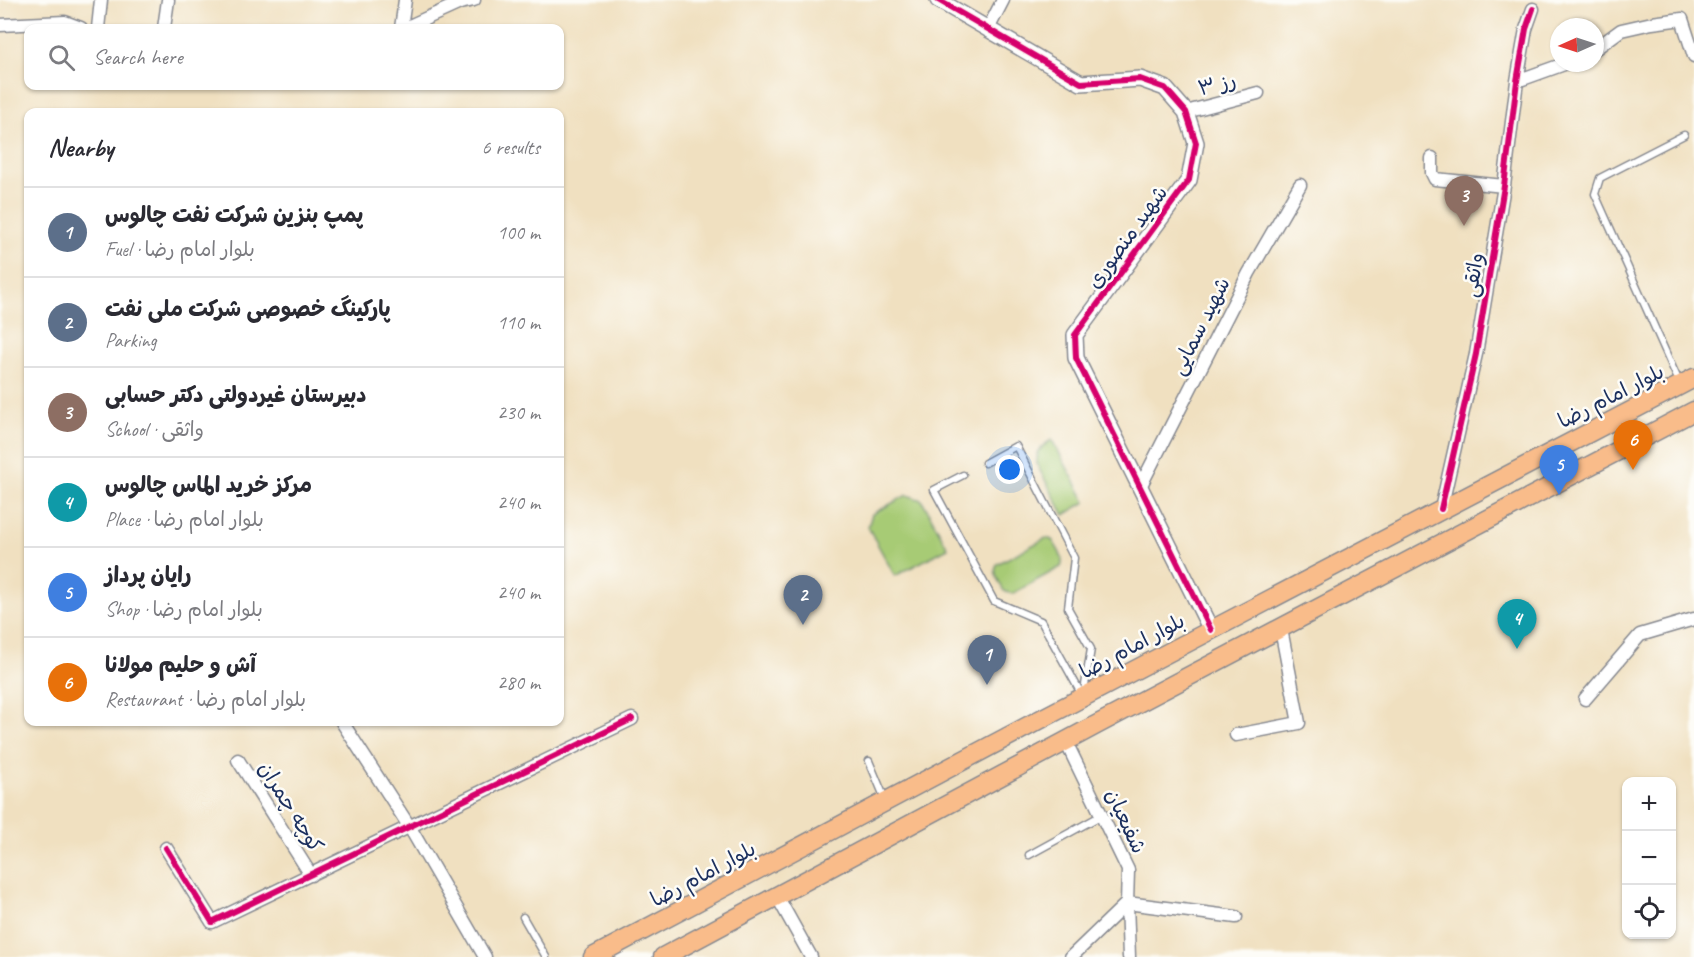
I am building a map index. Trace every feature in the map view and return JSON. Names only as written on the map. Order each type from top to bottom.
[{"type":"main road","name":"بلوار امام رضا","points":[[593,957],[1687,381]]},
{"type":"main road","points":[[663,957],[1098,724],[1694,411]]},
{"type":"main road","points":[[1083,697],[1098,724]]},
{"type":"main road","points":[[887,802],[902,830]]},
{"type":"street","points":[[98,24],[101,0]]},
{"type":"street","points":[[165,24],[168,0]]},
{"type":"street","points":[[403,24],[405,0]]},
{"type":"street","points":[[412,24],[460,3],[474,0]]},
{"type":"street","name":"شهید منصوری","points":[[938,0],[1081,82],[1140,79],[1165,88],[1186,111],[1196,143],[1189,180],[1075,335],[1076,358],[1211,630]]},
{"type":"street","points":[[988,29],[1003,0]]},
{"type":"street","name":"واثقی","points":[[1441,509],[1476,354],[1504,186],[1517,81],[1526,29],[1533,9]]},
{"type":"street","points":[[1604,42],[1621,30],[1682,19],[1694,56]]},
{"type":"street","points":[[0,25],[65,22],[70,24]]},
{"type":"street","points":[[1517,81],[1550,69]]},
{"type":"street","name":"رز ۳","points":[[1186,111],[1258,93]]},
{"type":"street","points":[[1432,158],[1432,173],[1435,179],[1504,186]]},
{"type":"street","name":"شهید سمایی","points":[[1140,487],[1249,273],[1300,185]]},
{"type":"street","points":[[1585,699],[1640,635],[1694,619]]},
{"type":"street","points":[[1236,735],[1299,723],[1281,628]]},
{"type":"street","points":[[166,848],[212,922],[632,719]]},
{"type":"street","points":[[345,726],[409,826],[484,957]]},
{"type":"street","name":"شفیعیان","points":[[1066,742],[1128,870],[1126,903],[1128,957]]},
{"type":"street","name":"کوچه چمران","points":[[238,760],[311,875]]},
{"type":"street","points":[[777,896],[811,957]]},
{"type":"street","points":[[1071,957],[1126,903],[1236,917]]},
{"type":"lane","points":[[1684,135],[1600,177],[1595,194],[1687,381]]},
{"type":"lane","points":[[985,463],[1016,446],[1074,558],[1068,608],[1091,649],[1083,697]]},
{"type":"lane","points":[[963,475],[934,490],[994,601],[1041,621],[1083,697]]},
{"type":"lane","points":[[869,761],[887,802]]},
{"type":"lane","points":[[1029,855],[1102,815]]},
{"type":"lane","points":[[523,917],[546,957]]},
{"type":"green space","points":[[1052,440],[1086,502],[1064,515],[1037,465],[1040,450]]},
{"type":"green space","points":[[907,495],[922,500],[948,548],[895,576],[868,527],[872,514]]},
{"type":"green space","points":[[1046,538],[1052,540],[1058,550],[1062,560],[1061,567],[1012,594],[1004,591],[996,574],[997,564]]},
{"type":"cycle path","points":[[938,0],[1081,83],[1140,79],[1165,88],[1186,112],[1196,143],[1189,180],[1075,335],[1076,358],[1211,630]]},
{"type":"cycle path","points":[[1441,509],[1476,354],[1504,186],[1517,81],[1526,29],[1533,9]]},
{"type":"cycle path","points":[[166,848],[212,922],[632,719]]},
{"type":"place","name":"دبیرستان غیردولتی دکتر حسابی","points":[[1464,226]]},
{"type":"place","name":"آش و حلیم مولانا","points":[[1633,470]]},
{"type":"place","name":"رایان پرداز","points":[[1559,495]]},
{"type":"place","name":"پارکینگ خصوصی شرکت ملی نفت","points":[[803,625]]},
{"type":"place","name":"مرکز خرید الماس چالوس","points":[[1517,649]]},
{"type":"place","name":"پمپ بنزین شرکت نفت چالوس","points":[[987,685]]}]
